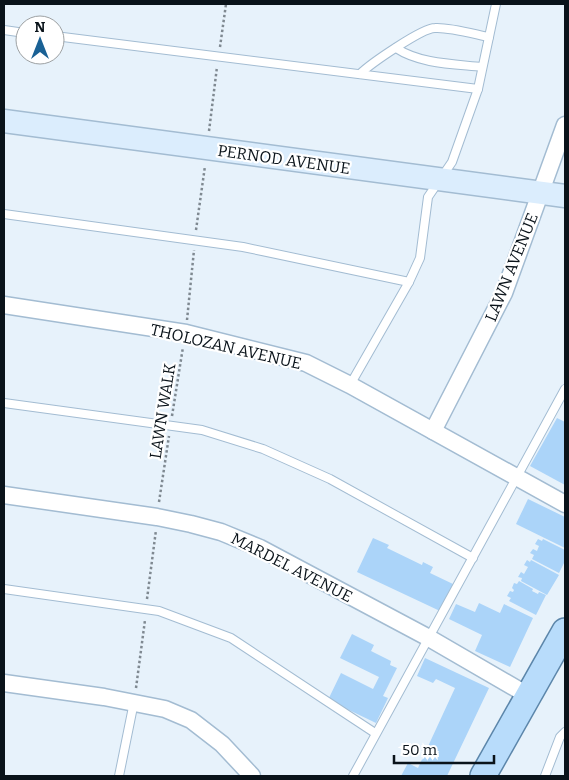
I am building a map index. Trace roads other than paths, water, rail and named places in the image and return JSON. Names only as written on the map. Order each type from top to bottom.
[{"type":"main road","points":[[483,776],[565,631]]},
{"type":"street","name":"PERNOD AVENUE","points":[[4,121],[565,196]]},
{"type":"street","name":"LAWN AVENUE","points":[[433,431],[504,293],[565,125]]},
{"type":"street","name":"THOLOZAN AVENUE","points":[[4,305],[186,333],[306,364],[350,385],[565,504]]},
{"type":"street","name":"MARDEL AVENUE","points":[[4,495],[157,517],[221,532],[260,548],[429,638],[529,696]]},
{"type":"street","points":[[4,683],[104,696],[165,709],[191,720],[222,744],[252,776]]},
{"type":"lane","points":[[350,385],[409,282],[420,258],[428,197],[452,162],[478,89],[496,4]]},
{"type":"lane","points":[[360,74],[368,66],[396,48],[434,27],[489,37]]},
{"type":"lane","points":[[65,37],[478,89]]},
{"type":"lane","points":[[396,48],[403,53],[436,62],[482,67]]},
{"type":"lane","points":[[4,214],[243,247],[409,282]]},
{"type":"lane","points":[[353,776],[565,389]]},
{"type":"lane","points":[[4,403],[202,430],[272,453],[330,479],[473,558]]},
{"type":"lane","points":[[4,589],[159,610],[231,638],[376,734]]},
{"type":"lane","points":[[119,776],[134,702]]},
{"type":"lane","points":[[545,776],[560,737],[565,732]]}]
